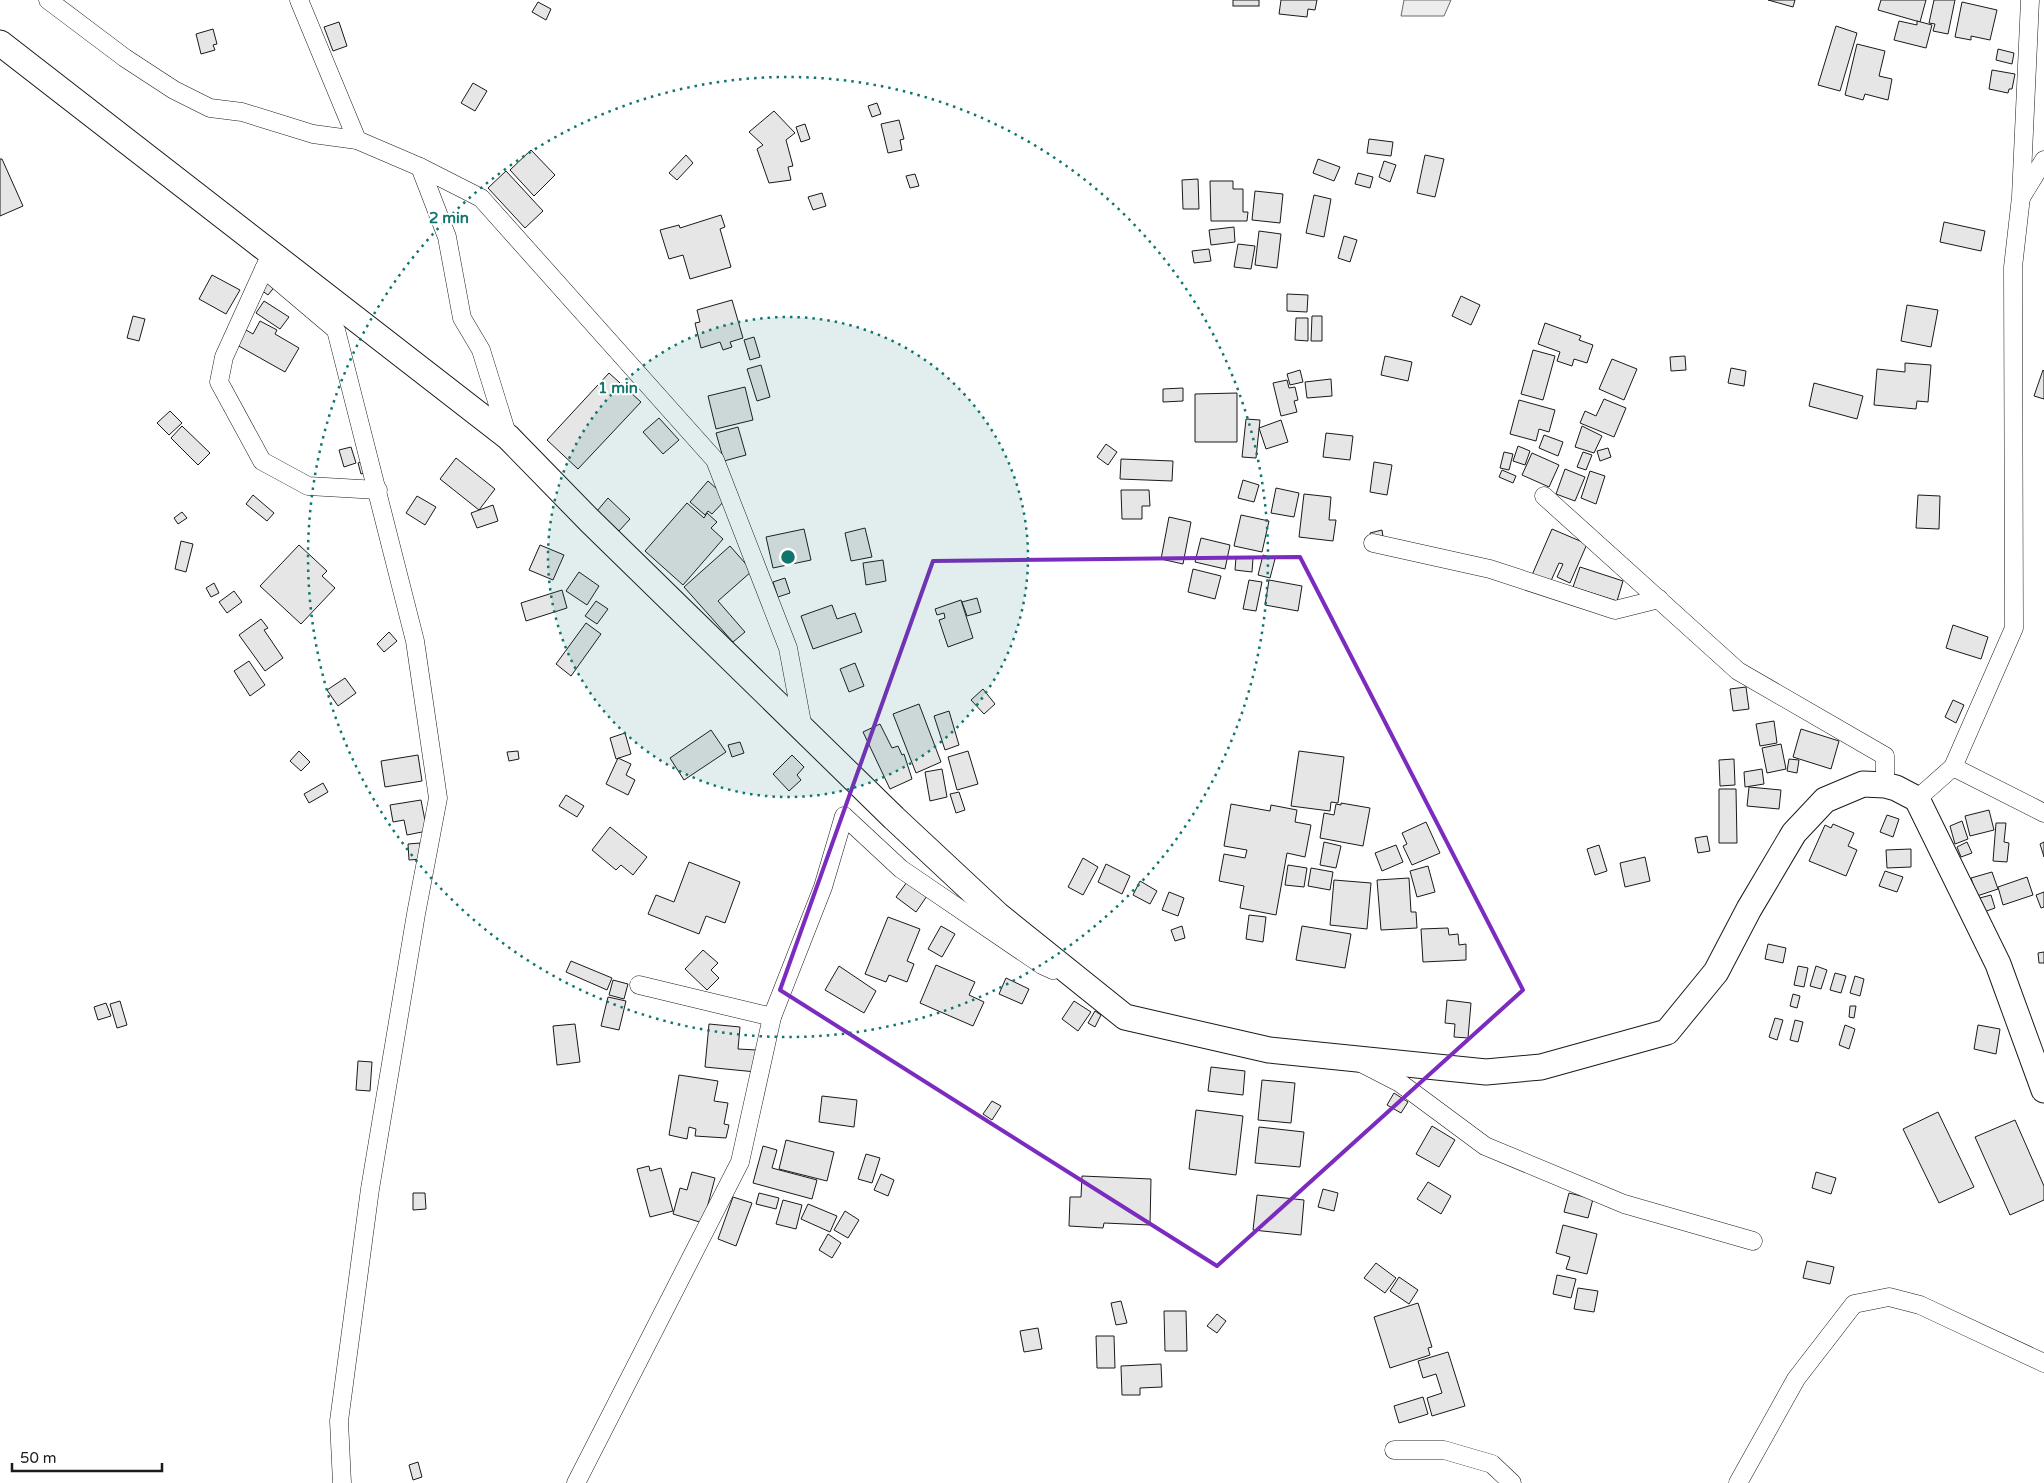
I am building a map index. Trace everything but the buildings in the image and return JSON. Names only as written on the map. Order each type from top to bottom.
[{"type":"street","points":[[48,0],[166,85],[210,108],[242,112],[313,134],[357,140],[481,198],[715,460],[788,648],[803,728]]},
{"type":"street","points":[[299,0],[357,140]]},
{"type":"street","points":[[1917,799],[1952,767],[2014,628],[2013,267],[2021,197],[2030,0]]},
{"type":"street","points":[[0,43],[268,261],[508,437],[803,728],[998,915],[1125,1017],[1269,1050],[1486,1072],[1541,1067],[1667,1032],[1716,972],[1749,909],[1794,833],[1825,800],[1863,784],[1885,785],[1896,788],[1917,799],[1998,964],[2044,1090]]},
{"type":"street","points":[[2021,197],[2044,160]]},
{"type":"street","points":[[420,168],[447,237],[462,318],[481,350],[508,437]]},
{"type":"street","points":[[268,261],[336,330],[416,641],[438,798],[416,914],[370,1190],[340,1421],[342,1483]]},
{"type":"street","points":[[268,261],[224,357],[219,382],[262,461],[308,486],[378,490]]},
{"type":"street","points":[[1544,496],[1633,578],[1660,599],[1738,672],[1885,756],[1885,785]]},
{"type":"street","points":[[1373,543],[1490,569],[1615,610],[1660,599]]},
{"type":"street","points":[[1952,767],[2044,813]]},
{"type":"street","points":[[576,1483],[740,1162],[772,1017],[822,887],[844,816],[901,869],[1042,966],[1086,984]]},
{"type":"street","points":[[639,985],[772,1017]]},
{"type":"street","points":[[1354,1058],[1400,1083],[1485,1146],[1624,1204],[1753,1241]]},
{"type":"street","points":[[1738,1483],[1796,1379],[1854,1304],[1889,1297],[1920,1305],[2044,1363]]},
{"type":"street","points":[[1394,1450],[1444,1450],[1492,1464],[1512,1483]]},
{"type":"highlighted area","points":[[1300,557],[1523,990],[1217,1266],[780,990],[933,561]]},
{"type":"shaded area","points":[[1404,0],[1451,0],[1444,16],[1401,16]]}]
